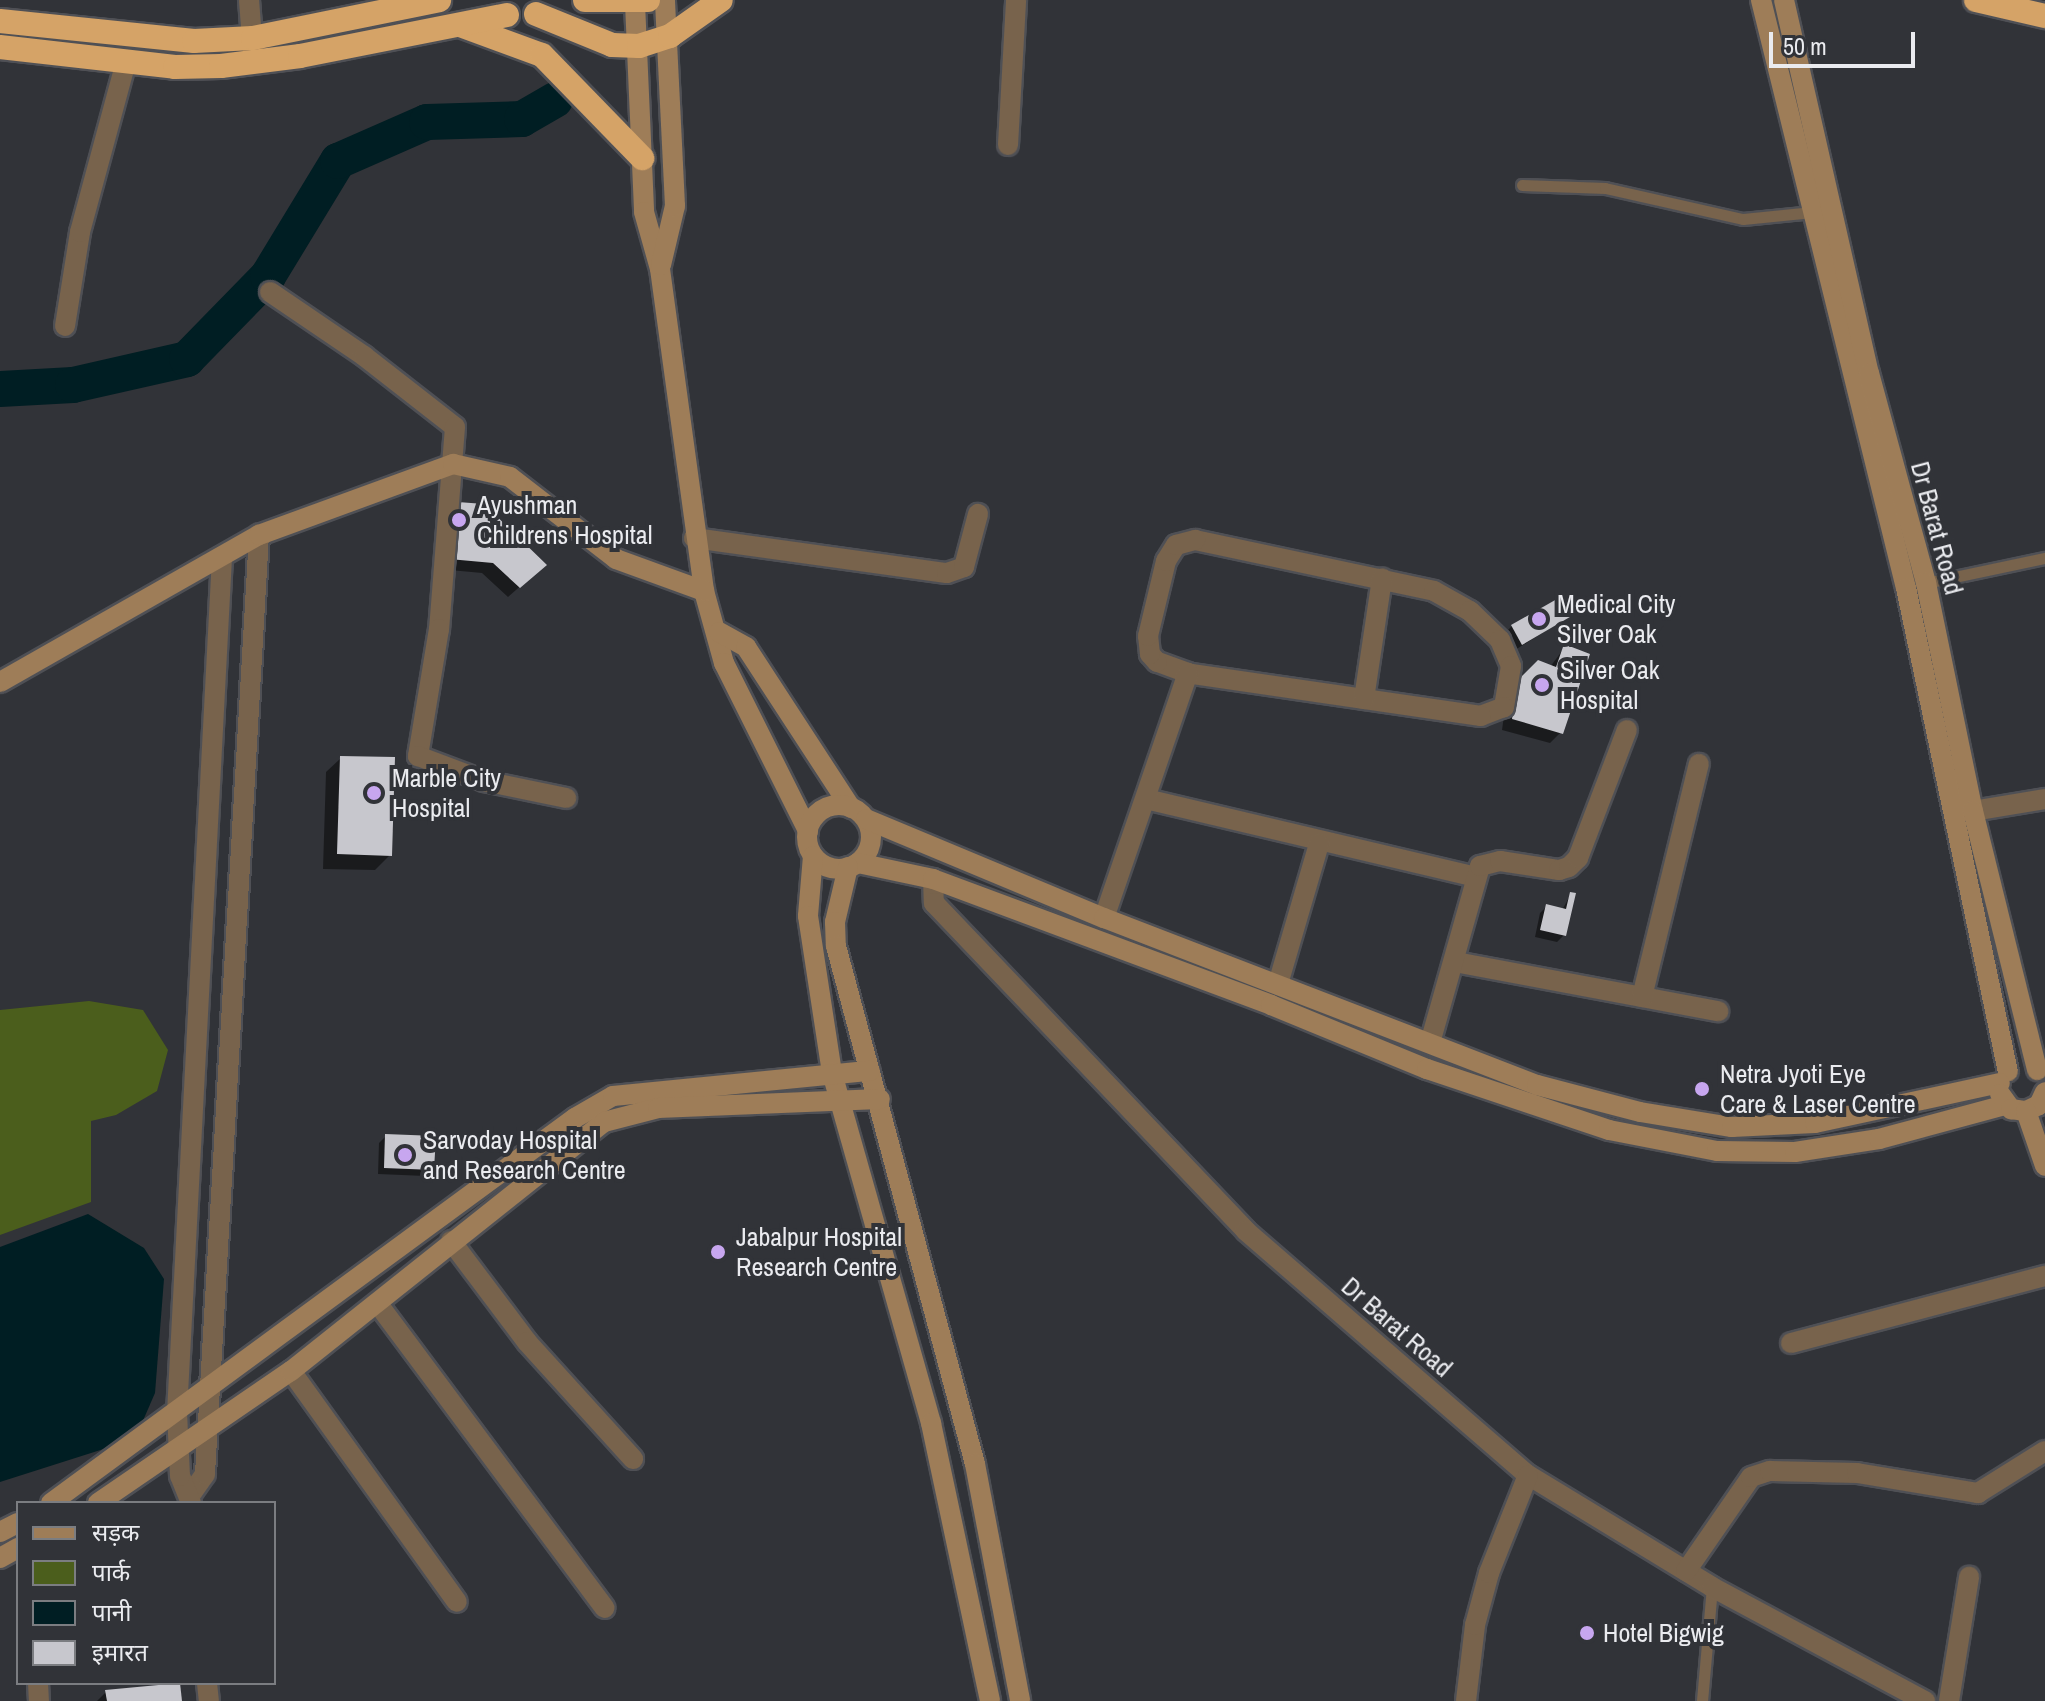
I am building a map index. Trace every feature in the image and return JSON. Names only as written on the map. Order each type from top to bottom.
[{"type":"highway","points":[[0,21],[133,37],[253,38],[439,0]]},
{"type":"highway","points":[[585,0],[641,1]]},
{"type":"highway","points":[[0,47],[175,67],[254,63],[460,25],[504,7],[525,20],[540,7],[612,45],[639,46],[670,36],[721,0]]},
{"type":"highway","points":[[1976,0],[2045,16]]},
{"type":"highway","points":[[460,25],[542,55],[642,158]]},
{"type":"street","points":[[249,0],[254,63]]},
{"type":"street","points":[[660,269],[675,206],[670,36],[665,0]]},
{"type":"street","points":[[1008,145],[1016,0]]},
{"type":"street","name":"Dr Barat Road","points":[[1761,0],[1906,588],[2004,1077],[2005,1105]]},
{"type":"street","name":"Dr Barat Road","points":[[1784,0],[1869,373],[1926,583],[1973,811],[2040,1090],[2045,1166]]},
{"type":"street","points":[[641,1],[639,46],[644,212],[660,269],[694,538],[704,591],[719,632],[724,663],[808,831],[813,856],[808,916],[832,1073],[935,1438],[990,1701]]},
{"type":"street","points":[[65,326],[80,232],[126,62]]},
{"type":"street","points":[[270,292],[364,356],[455,427],[439,629],[418,756],[484,781],[566,798]]},
{"type":"street","points":[[0,682],[259,535],[453,464],[510,477],[616,559],[704,591]]},
{"type":"street","points":[[694,538],[947,573],[964,567],[978,514]]},
{"type":"street","points":[[191,1498],[205,1474],[206,1392],[259,535]]},
{"type":"street","points":[[1195,540],[1434,591],[1470,611],[1500,640],[1511,666],[1504,707],[1481,716],[1188,673],[1157,662],[1150,654],[1148,636],[1166,561],[1176,545],[1195,540]]},
{"type":"street","points":[[191,1498],[180,1476],[176,1451],[177,1413],[222,556]]},
{"type":"street","points":[[1364,699],[1382,578]]},
{"type":"street","points":[[719,632],[746,647],[858,814],[870,847],[853,865],[835,922],[836,946],[880,1099],[975,1464],[1020,1701]]},
{"type":"street","points":[[1104,918],[1188,673]]},
{"type":"street","points":[[1430,1043],[1455,962],[1475,877],[1488,861],[1559,870],[1569,867],[1578,858],[1627,730]]},
{"type":"street","points":[[1642,997],[1699,764]]},
{"type":"street","points":[[1146,799],[1319,844],[1475,877]]},
{"type":"street","points":[[1973,811],[2045,799]]},
{"type":"street","points":[[808,831],[824,809],[858,814],[1104,918],[1537,1085],[1640,1112],[1732,1127],[1815,1123],[2004,1077],[2022,1066],[2040,1090],[2005,1105],[1879,1139],[1795,1152],[1717,1151],[1609,1130],[1427,1069],[1271,1005],[933,879],[853,865],[828,867],[813,856]]},
{"type":"street","points":[[1278,984],[1319,844]]},
{"type":"street","name":"Dr Barat Road","points":[[933,879],[934,903],[1246,1231],[1528,1475],[1712,1587],[1925,1701]]},
{"type":"street","points":[[1455,962],[1718,1011]]},
{"type":"street","points":[[54,1501],[575,1118],[613,1096],[870,1071]]},
{"type":"street","points":[[101,1501],[205,1433],[291,1371],[604,1122],[624,1113],[880,1099]]},
{"type":"street","points":[[451,1241],[527,1342],[633,1459]]},
{"type":"street","points":[[1791,1343],[2045,1276]]},
{"type":"street","points":[[378,1304],[605,1608]]},
{"type":"street","points":[[291,1371],[457,1602]]},
{"type":"street","points":[[1686,1571],[1751,1477],[1770,1471],[1857,1473],[1978,1493],[2045,1451]]},
{"type":"street","points":[[1466,1701],[1475,1625],[1489,1573],[1528,1475]]},
{"type":"street","points":[[1949,1701],[1969,1577]]},
{"type":"lane","points":[[1522,185],[1605,188],[1743,219],[1813,212]]},
{"type":"lane","points":[[1926,583],[2045,558]]},
{"type":"lane","points":[[1702,1701],[1712,1587]]},
{"type":"green space","points":[[89,1001],[143,1010],[168,1050],[157,1091],[116,1115],[91,1121],[91,1202],[0,1235],[0,1010]]},
{"type":"water","points":[[88,1214],[144,1248],[164,1279],[155,1393],[135,1439],[0,1482],[0,1247]]},
{"type":"building","points":[[458,502],[484,504],[547,565],[520,588],[493,563],[449,559]]},
{"type":"building","points":[[1564,595],[1575,614],[1522,645],[1511,625]]},
{"type":"building","points":[[1564,644],[1590,654],[1563,734],[1512,719],[1517,681],[1538,660],[1556,667]]},
{"type":"building","points":[[340,756],[395,757],[392,856],[337,854]]},
{"type":"building","points":[[1570,892],[1576,893],[1566,936],[1540,930],[1546,904],[1566,909]]},
{"type":"building","points":[[385,1134],[436,1136],[434,1170],[384,1168]]},
{"type":"building","points":[[180,1685],[182,1701],[107,1701],[105,1690]]},
{"type":"waterway","points":[[0,389],[73,385],[187,359],[268,276],[338,161],[427,122],[522,119],[555,100]]},
{"type":"place","name":"Ayushman Childrens Hospital","points":[[459,520]]},
{"type":"place","name":"Medical City Silver Oak","points":[[1539,619]]},
{"type":"place","name":"Silver Oak Hospital","points":[[1542,685]]},
{"type":"place","name":"Marble City Hospital","points":[[374,793]]},
{"type":"place","name":"Netra Jyoti Eye Care & Laser Centre","points":[[1702,1089]]},
{"type":"place","name":"Sarvoday Hospital and Research Centre","points":[[405,1155]]},
{"type":"place","name":"Jabalpur Hospital Research Centre","points":[[718,1252]]},
{"type":"place","name":"Hotel Bigwig","points":[[1587,1633]]}]
